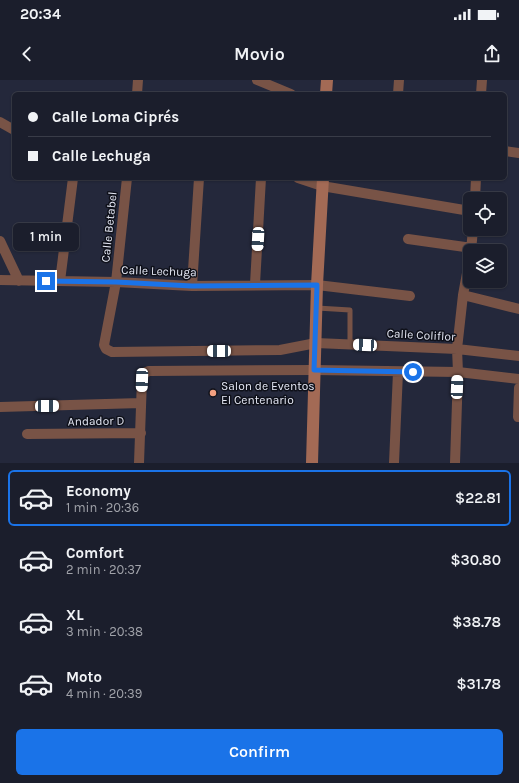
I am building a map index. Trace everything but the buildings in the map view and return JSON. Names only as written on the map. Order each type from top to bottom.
[{"type":"street","points":[[136,92],[138,80]]},
{"type":"street","points":[[257,80],[286,92]]},
{"type":"street","points":[[326,80],[326,92]]},
{"type":"street","points":[[398,92],[399,80]]},
{"type":"street","points":[[481,92],[482,80]]},
{"type":"street","points":[[0,122],[12,129]]},
{"type":"street","points":[[507,151],[519,153]]},
{"type":"street","points":[[60,281],[73,180]]},
{"type":"street","name":"Calle Betabel","points":[[106,349],[104,345],[116,282],[127,180]]},
{"type":"street","points":[[192,286],[199,180]]},
{"type":"street","points":[[255,284],[261,180]]},
{"type":"street","points":[[310,180],[463,210]]},
{"type":"street","points":[[475,192],[476,180]]},
{"type":"street","points":[[312,463],[316,308],[323,182]]},
{"type":"street","points":[[408,239],[463,250]]},
{"type":"street","points":[[0,241],[19,281]]},
{"type":"street","name":"Calle Lechuga","points":[[0,280],[116,282],[192,286],[255,284],[317,285],[410,296]]},
{"type":"street","points":[[455,463],[458,372],[457,349],[464,288]]},
{"type":"street","points":[[463,295],[519,309]]},
{"type":"street","name":"Calle Coliflor","points":[[106,349],[112,352],[280,350],[316,343],[457,349],[519,356]]},
{"type":"street","points":[[139,463],[142,380],[144,373],[149,371],[314,370],[458,372],[519,380]]},
{"type":"street","points":[[394,463],[398,372]]},
{"type":"street","points":[[518,417],[519,388]]},
{"type":"street","points":[[0,407],[141,404]]},
{"type":"street","name":"Andador D","points":[[27,434],[141,433]]},
{"type":"lane","points":[[316,308],[350,310],[350,344]]},
{"type":"place","name":"Salon de Eventos El Centenario","points":[[213,393]]},
{"type":"route","points":[[46,281],[116,282],[192,286],[255,284],[317,285],[314,370],[413,372]]}]
